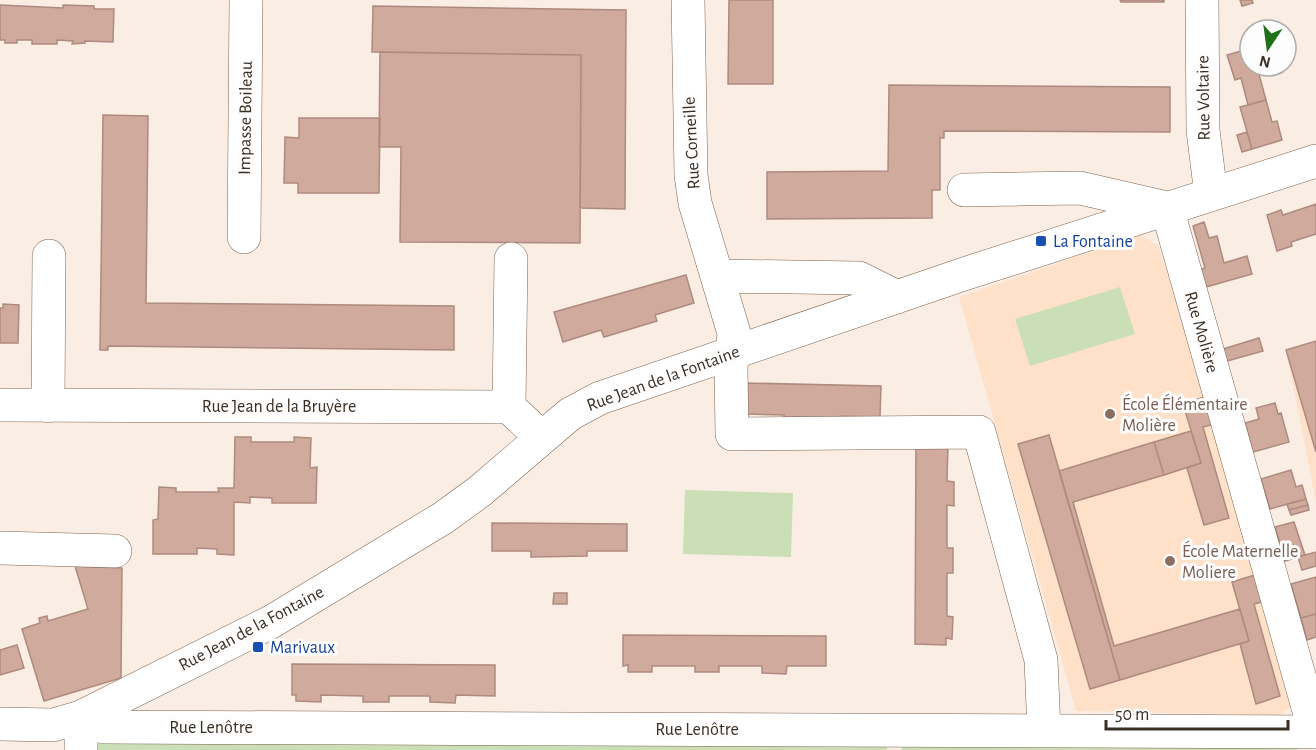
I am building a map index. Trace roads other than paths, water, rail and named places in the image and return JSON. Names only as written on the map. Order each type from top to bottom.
[{"type":"street","name":"Impasse Boileau","points":[[244,237],[246,0]]},
{"type":"street","name":"Rue Corneille","points":[[688,0],[691,175],[695,203],[719,276],[734,333],[731,369],[732,434],[979,432],[1041,660],[1044,731]]},
{"type":"street","name":"Rue Voltaire","points":[[1202,0],[1203,130],[1211,195]]},
{"type":"street","name":"Rue Jean de la Fontaine","points":[[0,724],[53,725],[81,717],[271,622],[443,518],[480,491],[570,414],[600,398],[897,297],[1316,161]]},
{"type":"street","points":[[964,190],[1080,188],[1167,208]]},
{"type":"street","name":"Rue Molière","points":[[1167,208],[1315,733]]},
{"type":"street","points":[[48,406],[49,256]]},
{"type":"street","points":[[511,259],[509,407],[541,437]]},
{"type":"street","points":[[719,276],[859,278],[897,297]]},
{"type":"street","name":"Rue Jean de la Bruyère","points":[[0,405],[509,407]]},
{"type":"street","points":[[0,548],[115,551]]},
{"type":"street","points":[[81,717],[81,750]]},
{"type":"street","name":"Rue Lenôtre","points":[[81,717],[104,727],[1315,733]]},
{"type":"place","name":"La Fontaine","points":[[1041,241]]},
{"type":"place","name":"École Élémentaire Molière","points":[[1110,414]]},
{"type":"place","name":"École Maternelle Moliere","points":[[1170,561]]},
{"type":"place","name":"Marivaux","points":[[258,647]]}]
